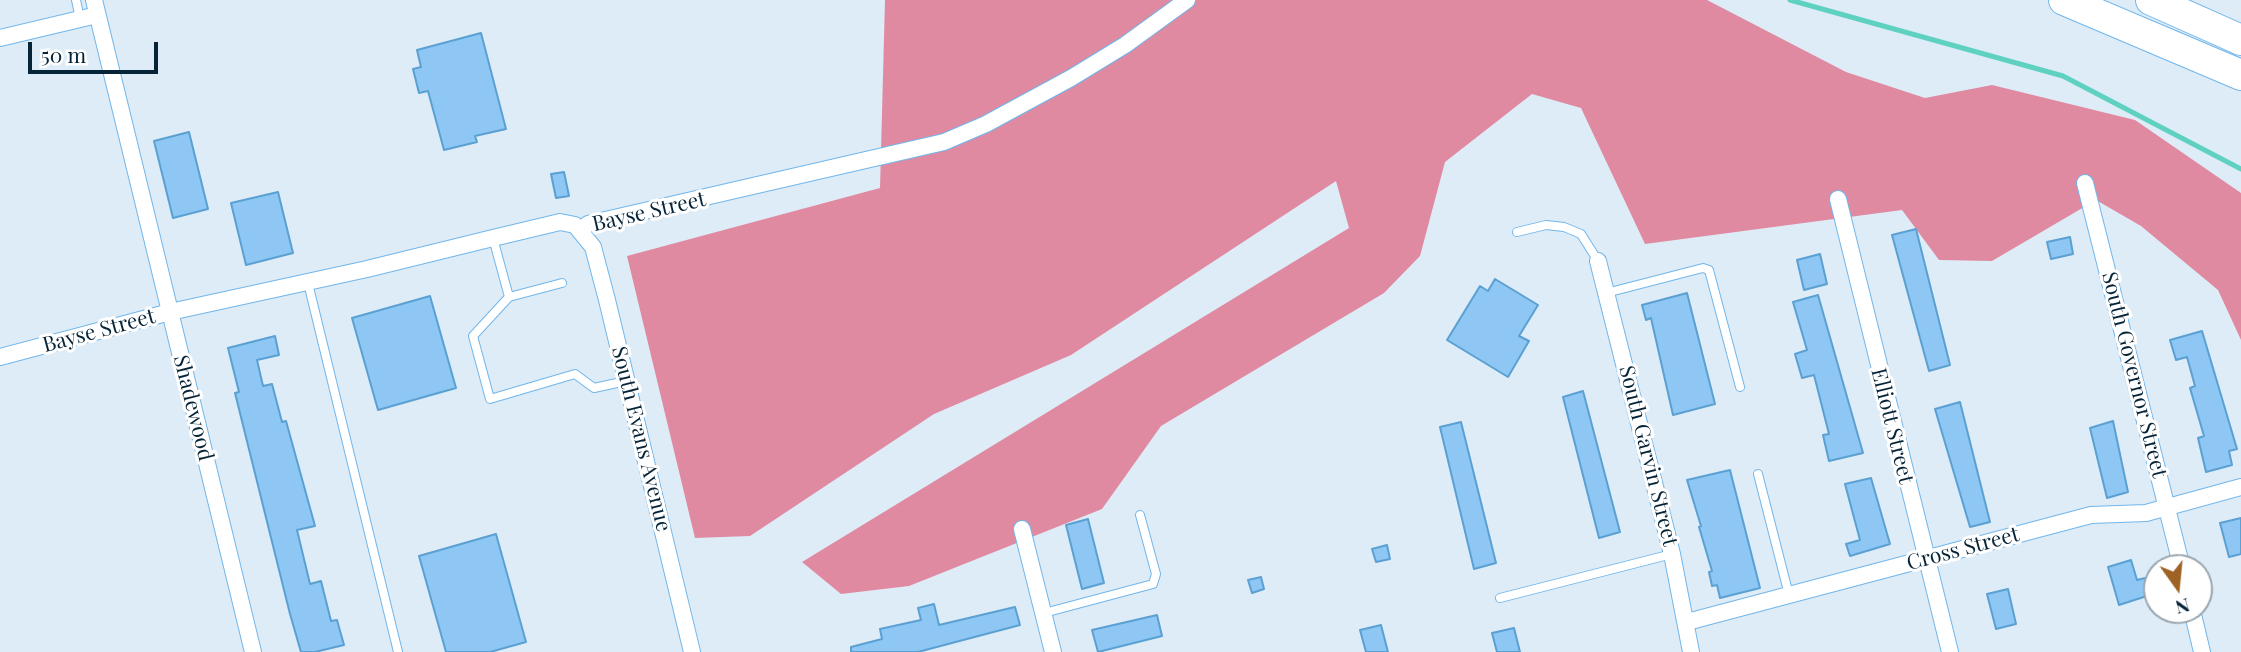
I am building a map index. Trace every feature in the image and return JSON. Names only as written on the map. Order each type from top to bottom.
[{"type":"highway","points":[[2064,0],[2241,75]]},
{"type":"highway","points":[[2151,0],[2241,40]]},
{"type":"street","name":"Bayse Street","points":[[0,357],[170,312],[308,283],[493,237],[560,222],[581,229],[609,219],[944,142],[986,124],[1071,78],[1125,45],[1187,0]]},
{"type":"street","points":[[0,38],[80,19],[96,8]]},
{"type":"street","name":"Shadewood","points":[[96,8],[253,652]]},
{"type":"street","name":"South Governor Street","points":[[2085,183],[2179,554]]},
{"type":"street","name":"Elliott Street","points":[[1838,199],[1950,652]]},
{"type":"street","name":"South Evans Avenue","points":[[581,229],[593,247],[692,652]]},
{"type":"street","name":"South Garvin Street","points":[[1598,261],[1672,554],[1691,652]]},
{"type":"street","name":"Cross Street","points":[[1687,622],[2091,515],[2146,513],[2241,487]]},
{"type":"street","points":[[1022,529],[1053,652]]},
{"type":"street","points":[[2195,624],[2202,652]]},
{"type":"lane","points":[[76,0],[80,19]]},
{"type":"lane","points":[[1517,232],[1546,225],[1581,233],[1598,261]]},
{"type":"lane","points":[[493,237],[509,297]]},
{"type":"lane","points":[[1606,293],[1703,268],[1709,270],[1740,387]]},
{"type":"lane","points":[[308,283],[398,652]]},
{"type":"lane","points":[[562,283],[509,297],[473,336],[490,399],[575,374],[594,388],[626,381]]},
{"type":"lane","points":[[1758,474],[1789,595]]},
{"type":"lane","points":[[1044,613],[1153,584],[1156,573],[1140,515]]},
{"type":"lane","points":[[1500,598],[1672,554]]},
{"type":"shaded area","points":[[885,0],[1707,0],[1846,72],[1925,98],[1992,85],[2135,120],[2241,193],[2241,340],[2218,290],[2141,226],[2096,200],[1992,261],[1939,260],[1902,210],[1645,244],[1581,108],[1532,94],[1445,162],[1420,256],[1384,293],[1161,426],[1102,509],[909,586],[841,594],[802,562],[1349,228],[1336,181],[1071,355],[934,414],[750,536],[695,538],[627,256],[880,188]]},
{"type":"building","points":[[481,33],[506,129],[475,136],[477,142],[444,150],[428,91],[419,93],[413,69],[421,67],[417,50]]},
{"type":"building","points":[[189,132],[208,209],[173,218],[154,141]]},
{"type":"building","points":[[564,172],[569,196],[556,198],[551,174]]},
{"type":"building","points":[[278,192],[293,253],[246,265],[231,203]]},
{"type":"building","points":[[1916,229],[1950,365],[1929,371],[1892,235]]},
{"type":"building","points":[[2070,237],[2073,254],[2051,259],[2047,242]]},
{"type":"building","points":[[1820,254],[1827,284],[1804,290],[1797,260]]},
{"type":"building","points":[[1495,279],[1538,305],[1519,336],[1529,341],[1508,377],[1447,340],[1480,286],[1488,291]]},
{"type":"building","points":[[1687,293],[1715,404],[1673,415],[1651,318],[1646,320],[1642,305]]},
{"type":"building","points":[[1818,295],[1863,453],[1829,461],[1823,435],[1829,434],[1814,375],[1802,378],[1795,354],[1807,350],[1793,302]]},
{"type":"building","points":[[430,296],[456,388],[378,410],[352,318]]},
{"type":"building","points":[[2202,331],[2237,449],[2229,451],[2232,465],[2206,472],[2198,438],[2204,436],[2190,388],[2195,386],[2187,357],[2176,360],[2170,340]]},
{"type":"building","points":[[275,336],[279,355],[257,360],[263,386],[272,384],[282,422],[286,421],[315,526],[297,530],[310,584],[321,581],[331,621],[337,620],[344,645],[315,652],[301,652],[290,614],[235,393],[239,392],[228,348]]},
{"type":"building","points":[[1583,391],[1620,532],[1599,538],[1563,397]]},
{"type":"building","points":[[1960,402],[1990,522],[1970,527],[1935,409]]},
{"type":"building","points":[[2113,421],[2128,492],[2107,498],[2090,428]]},
{"type":"building","points":[[1461,422],[1496,563],[1474,569],[1440,427]]},
{"type":"building","points":[[1730,470],[1760,588],[1720,598],[1717,585],[1712,586],[1709,572],[1712,571],[1687,480]]},
{"type":"building","points":[[1871,478],[1890,544],[1850,556],[1846,544],[1860,540],[1845,484]]},
{"type":"building","points":[[2241,518],[2241,554],[2229,557],[2220,523]]},
{"type":"building","points":[[1088,519],[1104,583],[1082,589],[1066,525]]},
{"type":"building","points":[[496,534],[526,642],[490,652],[446,652],[419,556]]},
{"type":"building","points":[[1387,545],[1390,559],[1376,562],[1372,549]]},
{"type":"building","points":[[2131,560],[2137,580],[2143,578],[2143,597],[2119,605],[2108,567]]},
{"type":"building","points":[[1261,577],[1264,589],[1252,593],[1248,580]]},
{"type":"building","points":[[2008,589],[2016,624],[1996,629],[1987,594]]},
{"type":"building","points":[[934,604],[939,625],[1015,607],[1020,625],[918,652],[851,652],[851,647],[882,639],[880,629],[921,620],[918,608]]},
{"type":"building","points":[[1157,615],[1162,636],[1098,652],[1092,630]]},
{"type":"building","points":[[1381,625],[1388,652],[1366,652],[1360,630]]},
{"type":"building","points":[[1514,628],[1520,652],[1497,652],[1492,633]]},
{"type":"waterway","points":[[1790,0],[2063,76],[2241,169]]}]
